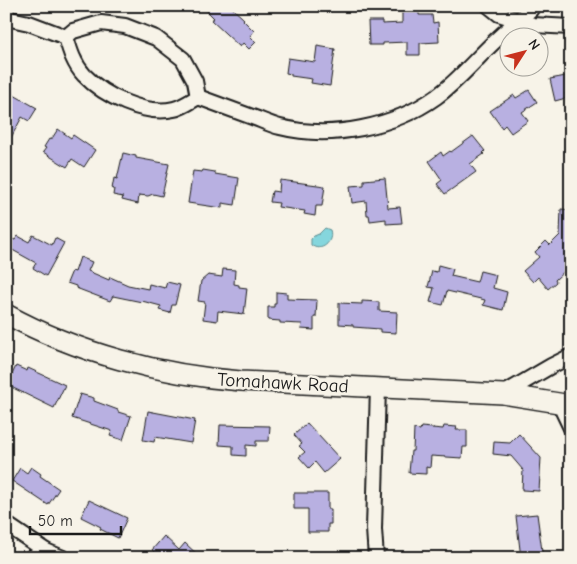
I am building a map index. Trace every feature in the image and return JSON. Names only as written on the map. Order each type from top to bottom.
[{"type":"street","points":[[489,6],[499,14],[533,25],[571,27]]},
{"type":"street","points":[[198,97],[280,127],[334,132],[379,124],[412,111],[436,97],[456,81],[532,6]]},
{"type":"street","points":[[6,18],[29,23],[66,37]]},
{"type":"street","points":[[66,37],[73,30],[102,23],[125,26],[156,38],[183,59],[195,82],[198,97]]},
{"type":"street","points":[[66,37],[71,55],[84,74],[104,91],[128,103],[154,111],[175,109],[198,97]]},
{"type":"street","name":"Tomahawk Road","points":[[6,314],[54,337],[110,357],[163,371],[213,379],[241,381],[503,394],[565,404]]},
{"type":"street","points":[[503,394],[571,356]]},
{"type":"street","points":[[376,558],[374,510],[378,387]]},
{"type":"street","points":[[565,404],[571,428]]},
{"type":"street","points":[[6,524],[46,551],[64,558]]},
{"type":"street","points":[[31,558],[46,551]]},
{"type":"water","points":[[325,228],[330,230],[331,234],[326,245],[319,248],[311,245],[311,239]]},
{"type":"building","points":[[202,6],[230,6],[254,31],[250,36],[256,42],[249,49],[243,43],[240,47],[211,20],[214,18]]},
{"type":"building","points":[[402,6],[419,6],[419,15],[432,15],[433,23],[438,22],[439,42],[420,43],[420,55],[407,55],[407,42],[369,45],[368,21],[382,21],[382,24],[402,23]]},
{"type":"building","points":[[317,46],[335,49],[330,86],[311,83],[312,79],[291,76],[291,74],[286,73],[288,58],[315,62]]},
{"type":"building","points":[[571,75],[571,92],[565,93],[566,98],[555,101],[550,79]]},
{"type":"building","points":[[529,90],[537,102],[522,112],[528,121],[511,133],[505,125],[502,128],[490,111],[514,95],[516,98]]},
{"type":"building","points":[[12,94],[37,108],[29,121],[22,117],[6,147],[6,96],[10,98]]},
{"type":"building","points":[[58,129],[71,138],[73,135],[95,150],[84,167],[72,159],[67,167],[43,152],[49,139],[51,140]]},
{"type":"building","points":[[473,136],[485,151],[484,154],[470,164],[476,172],[445,194],[437,184],[442,180],[429,161],[441,152],[443,156],[451,152]]},
{"type":"building","points":[[123,153],[136,156],[136,158],[169,164],[162,196],[153,194],[148,196],[139,195],[138,204],[122,200],[123,197],[113,195],[114,178],[117,179]]},
{"type":"building","points":[[203,170],[239,178],[235,205],[222,203],[222,208],[188,203],[193,171],[202,172]]},
{"type":"building","points":[[385,178],[388,208],[400,207],[402,223],[386,224],[386,219],[370,221],[369,215],[367,215],[366,201],[352,203],[350,186],[364,185],[364,180]]},
{"type":"building","points":[[280,180],[325,186],[322,206],[316,206],[315,216],[304,214],[305,211],[278,207],[279,203],[270,202],[272,191],[279,192]]},
{"type":"building","points":[[561,209],[571,210],[571,265],[548,289],[538,277],[533,282],[523,271],[539,257],[535,252],[546,241],[550,245],[560,235]]},
{"type":"building","points":[[33,235],[52,245],[55,238],[64,243],[46,276],[33,268],[36,263],[7,247],[12,239],[15,240],[18,236],[29,242]]},
{"type":"building","points":[[80,257],[92,262],[88,271],[109,280],[110,277],[128,285],[148,289],[149,284],[165,288],[167,282],[180,285],[175,305],[172,305],[170,313],[159,310],[161,306],[113,296],[110,301],[76,288],[76,286],[67,283],[72,271],[75,272]]},
{"type":"building","points":[[438,265],[453,269],[451,276],[477,282],[480,271],[496,275],[493,288],[507,292],[503,310],[483,305],[485,300],[447,291],[443,305],[430,302],[434,288],[428,287],[432,271],[437,272]]},
{"type":"building","points":[[223,269],[235,270],[234,284],[247,288],[244,314],[218,311],[217,321],[203,319],[205,302],[198,301],[201,281],[208,275],[222,277]]},
{"type":"building","points":[[276,292],[287,293],[287,299],[317,300],[314,330],[301,329],[302,324],[280,323],[280,321],[268,320],[268,307],[274,307],[274,304],[276,304]]},
{"type":"building","points":[[362,301],[379,302],[379,311],[397,312],[396,333],[380,332],[380,329],[339,324],[339,303],[362,304]]},
{"type":"building","points":[[16,366],[27,371],[28,368],[65,385],[54,408],[7,385]]},
{"type":"building","points":[[80,394],[94,398],[94,401],[131,416],[123,440],[110,436],[112,431],[72,418]]},
{"type":"building","points":[[148,411],[195,420],[191,443],[155,437],[154,442],[143,440]]},
{"type":"building","points":[[307,423],[340,459],[324,473],[315,462],[309,468],[299,457],[305,452],[299,446],[302,444],[294,435]]},
{"type":"building","points":[[220,425],[270,426],[269,441],[256,441],[256,446],[246,445],[246,456],[233,455],[233,446],[219,445]]},
{"type":"building","points":[[444,426],[457,427],[456,430],[467,430],[467,447],[463,447],[462,458],[431,456],[430,468],[426,467],[426,474],[409,473],[414,429],[420,430],[421,427],[443,429]]},
{"type":"building","points":[[519,434],[541,458],[539,491],[522,490],[523,470],[511,456],[493,454],[494,442],[510,443]]},
{"type":"building","points":[[31,467],[41,474],[40,476],[59,489],[48,505],[12,481],[20,468],[27,473]]},
{"type":"building","points":[[294,493],[328,493],[328,509],[331,509],[331,524],[328,524],[328,532],[308,532],[308,509],[294,509]]},
{"type":"building","points":[[89,500],[127,518],[118,538],[81,517]]},
{"type":"building","points":[[537,514],[543,558],[521,558],[516,516]]},
{"type":"building","points":[[164,536],[179,550],[185,543],[201,558],[160,558],[152,550]]}]
